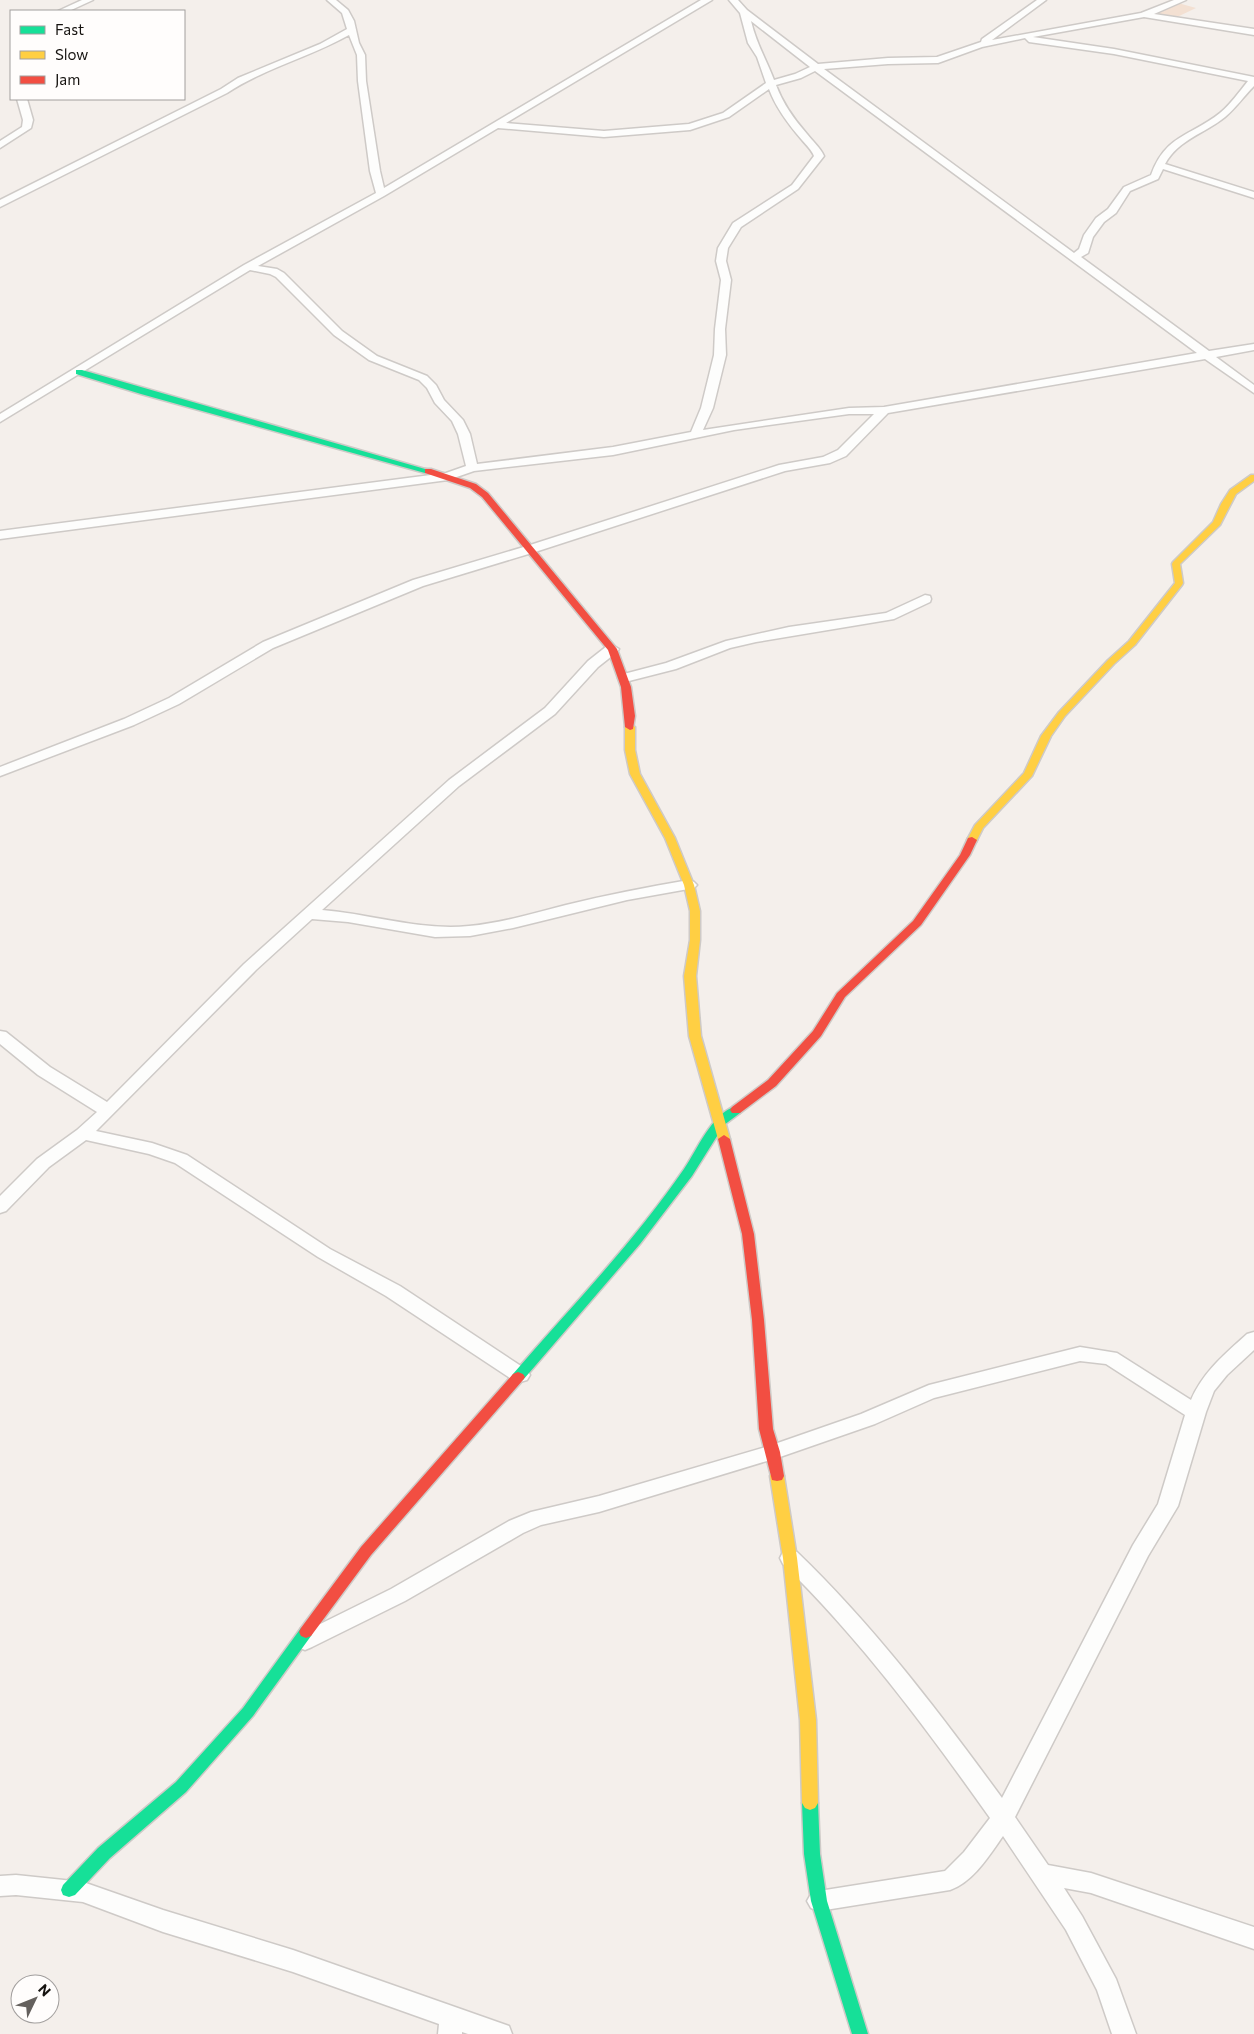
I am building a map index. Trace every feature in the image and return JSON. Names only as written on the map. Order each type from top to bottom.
[{"type":"street","points":[[64,10],[89,0]]},
{"type":"street","points":[[331,0],[345,12],[353,29],[355,43],[361,55],[362,80],[375,171],[381,194]]},
{"type":"street","points":[[0,419],[248,267],[381,194],[686,11],[708,0]]},
{"type":"street","points":[[733,0],[744,12],[816,67],[1254,390]]},
{"type":"street","points":[[980,45],[1042,0]]},
{"type":"street","points":[[495,125],[604,134],[690,127],[726,115],[772,83],[798,76],[816,67],[881,61],[912,62],[938,60],[980,45],[1014,37],[1143,15],[1182,0]]},
{"type":"street","points":[[696,433],[707,408],[720,355],[720,329],[726,280],[721,261],[723,248],[737,225],[795,187],[819,156],[816,149],[805,138],[778,102],[762,57],[752,43],[744,12]]},
{"type":"street","points":[[1143,15],[1254,32]]},
{"type":"street","points":[[0,204],[217,95],[241,80],[323,46],[353,29]]},
{"type":"street","points":[[1014,37],[1063,43],[1254,80]]},
{"type":"street","points":[[1074,257],[1084,251],[1088,237],[1100,220],[1112,211],[1127,189],[1155,177],[1159,165],[1178,140],[1219,117],[1254,80]]},
{"type":"street","points":[[1240,96],[1254,98]]},
{"type":"street","points":[[0,145],[26,128],[28,120],[22,100]]},
{"type":"street","points":[[1159,165],[1254,195]]},
{"type":"street","points":[[248,267],[273,271],[280,275],[338,333],[373,358],[423,378],[432,387],[439,401],[457,420],[464,434],[472,468]]},
{"type":"street","points":[[0,535],[448,476],[472,468],[613,451],[696,433],[849,411],[884,410],[1179,358],[1208,356],[1254,347]]},
{"type":"street","points":[[79,372],[144,392],[448,476],[473,486],[485,495],[532,549],[567,596],[612,649],[625,678],[630,706],[630,750],[635,774],[670,838],[689,885],[695,910],[695,940],[690,976],[695,1036],[720,1122],[748,1234],[758,1320],[766,1428],[773,1452],[790,1558],[808,1720],[812,1854],[819,1901],[860,2034]]},
{"type":"street","points":[[0,772],[129,722],[174,701],[225,668],[268,645],[418,583],[532,549],[783,468],[834,457],[842,453],[851,441],[870,426],[884,410]]},
{"type":"street","points":[[69,1890],[104,1854],[181,1787],[248,1712],[366,1551],[449,1458],[636,1241],[688,1173],[720,1122],[772,1082],[817,1033],[840,995],[917,923],[965,855],[979,827],[1028,774],[1046,736],[1062,714],[1138,636],[1179,583],[1176,564],[1217,523],[1225,504],[1233,492],[1254,477]]},
{"type":"street","points":[[625,678],[672,666],[726,645],[789,631],[889,616],[925,599]]},
{"type":"street","points":[[0,1206],[43,1163],[83,1134],[108,1111],[250,967],[308,914],[454,782],[550,711],[594,664],[612,649]]},
{"type":"street","points":[[308,914],[348,917],[435,932],[470,931],[513,923],[627,895],[689,885]]},
{"type":"street","points":[[0,1036],[44,1071],[108,1111]]},
{"type":"street","points":[[83,1134],[152,1149],[181,1159],[324,1253],[393,1291],[520,1375]]},
{"type":"street","points":[[819,1901],[950,1880],[964,1870],[1004,1818],[1140,1551],[1168,1506],[1196,1412],[1206,1388],[1215,1376],[1254,1339]]},
{"type":"street","points":[[297,1644],[398,1595],[516,1527],[530,1521],[609,1501],[773,1452],[868,1419],[929,1392],[1080,1354],[1110,1358],[1196,1412]]},
{"type":"street","points":[[790,1558],[828,1595],[885,1662],[1004,1818],[1074,1923],[1108,1987],[1124,2034]]},
{"type":"street","points":[[1042,1874],[1091,1883],[1254,1938]]},
{"type":"street","points":[[0,1886],[16,1885],[83,1892],[450,2025],[500,2034]]},
{"type":"shaded area","points":[[1178,3],[1196,8],[1175,18],[1157,14]]},
{"type":"traffic: fast","points":[[79,372],[144,392],[428,471]]},
{"type":"traffic: fast","points":[[518,1377],[636,1241],[688,1173],[720,1122],[736,1110]]},
{"type":"traffic: fast","points":[[69,1890],[104,1853],[181,1787],[248,1712],[306,1632]]},
{"type":"traffic: fast","points":[[810,1803],[812,1854],[819,1901],[860,2034]]},
{"type":"traffic: slow","points":[[972,840],[979,827],[1028,774],[1046,736],[1062,714],[1111,662],[1132,643],[1179,583],[1176,564],[1217,523],[1225,504],[1233,492],[1254,477]]},
{"type":"traffic: slow","points":[[630,727],[630,750],[635,774],[670,838],[689,885],[695,911],[695,940],[690,976],[695,1036],[724,1139]]},
{"type":"traffic: slow","points":[[777,1476],[790,1558],[808,1720],[810,1803]]},
{"type":"traffic: jam","points":[[428,471],[473,486],[485,495],[612,649],[626,687],[630,727]]},
{"type":"traffic: jam","points":[[736,1110],[772,1083],[817,1033],[841,995],[917,923],[965,855],[972,840]]},
{"type":"traffic: jam","points":[[724,1139],[748,1234],[758,1320],[766,1429],[773,1452],[777,1476]]},
{"type":"traffic: jam","points":[[306,1632],[366,1551],[518,1377]]}]
